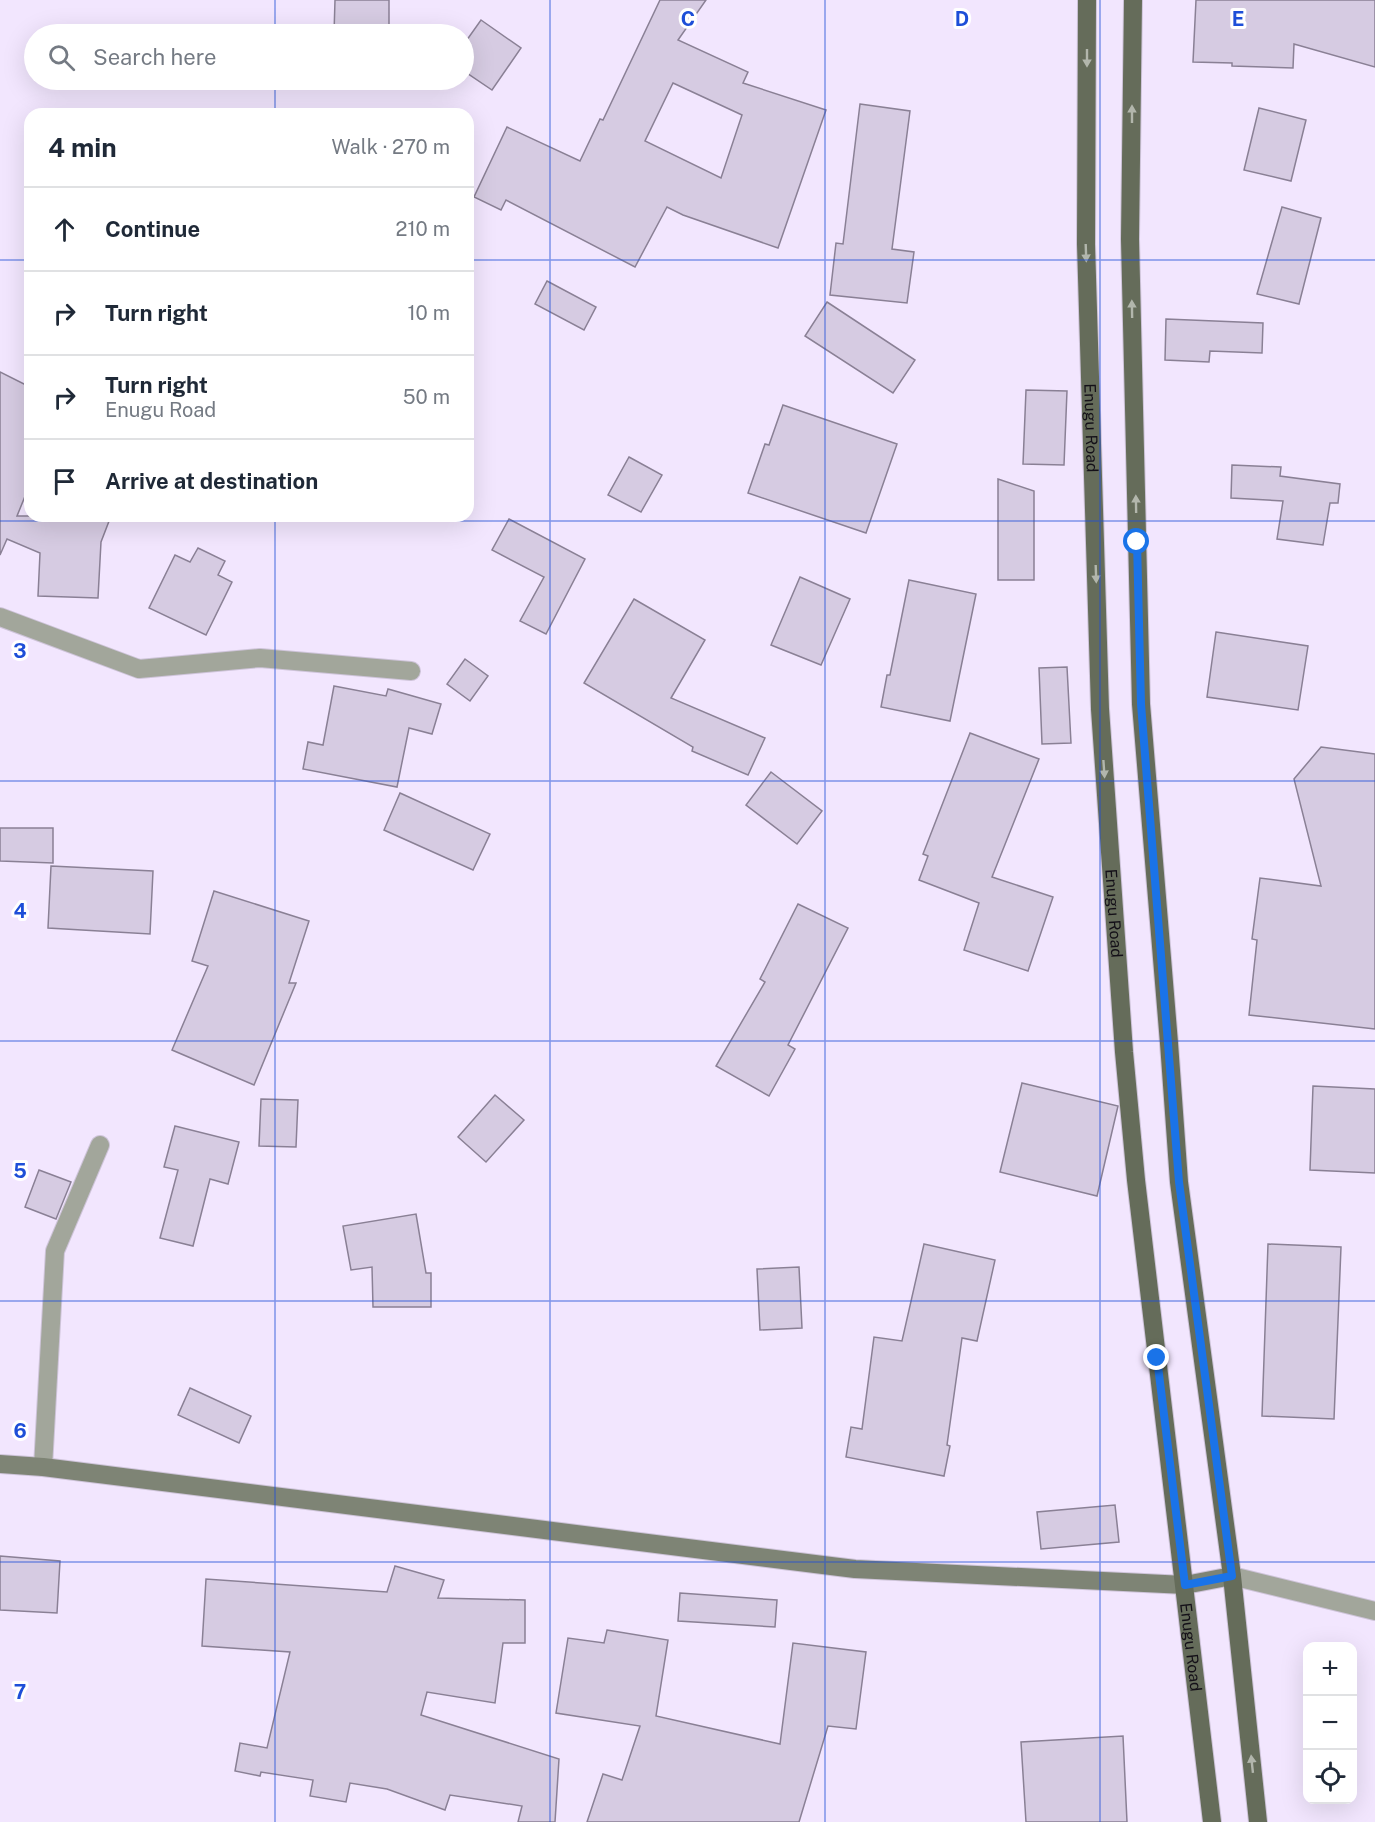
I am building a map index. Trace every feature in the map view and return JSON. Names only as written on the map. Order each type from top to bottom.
[{"type":"main road","name":"Enugu Road","points":[[1087,0],[1086,244],[1100,709],[1124,1052],[1135,1168],[1212,1822]]},
{"type":"main road","points":[[1132,0],[1130,239],[1141,704],[1179,1182],[1232,1576],[1258,1822]]},
{"type":"street","points":[[0,617],[139,669],[260,658],[411,671]]},
{"type":"street","points":[[43,1467],[55,1251],[100,1145]]},
{"type":"street","points":[[0,1464],[43,1467],[855,1569],[1185,1585],[1232,1576],[1375,1611]]},
{"type":"building","points":[[335,0],[389,0],[389,24],[334,24]]},
{"type":"building","points":[[660,0],[706,0],[678,40],[748,72],[743,83],[826,110],[778,248],[683,215],[667,207],[635,267],[506,200],[501,210],[474,197],[507,127],[580,161],[600,119],[603,120]],"holes":[[[673,83],[742,115],[721,178],[645,141]]]},
{"type":"building","points":[[1196,0],[1375,0],[1375,67],[1294,44],[1293,68],[1193,62]]},
{"type":"building","points":[[481,20],[521,48],[492,90],[474,78],[474,30]]},
{"type":"building","points":[[860,104],[910,111],[892,249],[914,252],[907,303],[830,295],[836,243],[843,244]]},
{"type":"building","points":[[1259,108],[1306,120],[1291,181],[1244,170]]},
{"type":"building","points":[[1282,207],[1321,218],[1299,304],[1257,294]]},
{"type":"building","points":[[547,281],[596,307],[584,330],[535,304]]},
{"type":"building","points":[[827,302],[915,360],[893,393],[805,336]]},
{"type":"building","points":[[1166,319],[1263,323],[1262,353],[1210,351],[1209,362],[1165,360]]},
{"type":"building","points":[[0,372],[24,384],[24,499],[17,516],[24,516],[24,522],[109,522],[101,542],[98,598],[38,596],[40,553],[7,539],[0,555]]},
{"type":"building","points":[[1026,390],[1067,391],[1064,465],[1023,464]]},
{"type":"building","points":[[783,405],[897,444],[866,533],[748,493],[765,444],[769,445]]},
{"type":"building","points":[[629,457],[662,475],[641,512],[608,495]]},
{"type":"building","points":[[1232,465],[1281,467],[1280,476],[1340,484],[1338,503],[1330,503],[1323,545],[1277,539],[1283,501],[1231,498]]},
{"type":"building","points":[[998,479],[1034,491],[1034,580],[998,580]]},
{"type":"building","points":[[509,519],[585,559],[546,634],[520,621],[544,577],[492,550]]},
{"type":"building","points":[[198,548],[225,561],[218,575],[232,582],[206,635],[149,608],[175,555],[190,562]]},
{"type":"building","points":[[800,577],[850,599],[821,665],[771,645]]},
{"type":"building","points":[[909,580],[976,594],[950,721],[881,707],[887,675],[890,675]]},
{"type":"building","points":[[634,599],[705,640],[671,698],[765,738],[748,775],[692,751],[693,747],[584,683]]},
{"type":"building","points":[[1216,632],[1308,646],[1298,710],[1207,697]]},
{"type":"building","points":[[465,659],[488,676],[470,701],[447,684]]},
{"type":"building","points":[[1067,667],[1071,743],[1042,744],[1039,668]]},
{"type":"building","points":[[334,686],[386,696],[388,689],[441,704],[432,734],[409,728],[397,787],[303,769],[308,742],[323,745]]},
{"type":"building","points":[[970,733],[1039,759],[992,877],[1053,897],[1028,971],[964,950],[979,903],[919,880],[928,856],[923,854]]},
{"type":"building","points":[[1321,747],[1375,754],[1375,1029],[1249,1015],[1257,940],[1252,939],[1260,878],[1321,886],[1294,779]]},
{"type":"building","points":[[771,772],[822,811],[797,844],[746,805]]},
{"type":"building","points":[[400,793],[490,834],[473,870],[384,830]]},
{"type":"building","points":[[0,828],[53,828],[53,863],[0,861]]},
{"type":"building","points":[[51,866],[153,871],[150,934],[48,928]]},
{"type":"building","points":[[214,891],[309,921],[289,983],[296,983],[254,1085],[172,1050],[208,966],[192,961]]},
{"type":"building","points":[[798,904],[848,928],[788,1045],[795,1049],[769,1096],[716,1066],[765,982],[760,979]]},
{"type":"building","points":[[1022,1083],[1118,1106],[1097,1196],[1000,1172]]},
{"type":"building","points":[[1313,1086],[1375,1089],[1375,1173],[1310,1170]]},
{"type":"building","points":[[495,1095],[524,1120],[486,1162],[458,1137]]},
{"type":"building","points":[[261,1099],[298,1100],[296,1147],[259,1146]]},
{"type":"building","points":[[175,1126],[239,1142],[228,1184],[210,1179],[193,1246],[160,1238],[178,1170],[164,1167]]},
{"type":"building","points":[[39,1170],[71,1182],[56,1219],[25,1207]]},
{"type":"building","points":[[416,1214],[426,1273],[431,1273],[431,1307],[373,1307],[372,1267],[351,1270],[343,1226]]},
{"type":"building","points":[[924,1244],[995,1260],[977,1341],[962,1338],[947,1445],[950,1446],[944,1476],[846,1457],[851,1427],[862,1429],[874,1337],[902,1341]]},
{"type":"building","points":[[1268,1244],[1341,1247],[1334,1419],[1262,1416]]},
{"type":"building","points":[[799,1267],[802,1328],[760,1330],[757,1269]]},
{"type":"building","points":[[190,1388],[251,1416],[239,1443],[178,1415]]},
{"type":"building","points":[[1115,1505],[1119,1542],[1041,1549],[1037,1512]]},
{"type":"building","points":[[0,1556],[60,1561],[57,1613],[0,1610]]},
{"type":"building","points":[[395,1566],[444,1580],[438,1598],[525,1600],[525,1643],[503,1643],[495,1703],[427,1692],[421,1715],[559,1759],[555,1822],[518,1822],[522,1806],[450,1795],[445,1810],[387,1789],[350,1783],[346,1802],[310,1796],[313,1780],[261,1772],[260,1776],[235,1771],[240,1743],[267,1748],[290,1652],[202,1646],[206,1579],[387,1592]]},
{"type":"building","points":[[680,1593],[777,1600],[775,1627],[678,1621]]},
{"type":"building","points":[[607,1630],[668,1640],[656,1716],[780,1744],[793,1643],[866,1652],[856,1729],[828,1726],[799,1822],[587,1822],[603,1774],[622,1780],[640,1726],[556,1713],[568,1638],[604,1643]]},
{"type":"building","points":[[1123,1736],[1127,1822],[1026,1822],[1021,1742]]},
{"type":"route","points":[[1137,542],[1141,704],[1179,1182],[1232,1576],[1185,1585],[1157,1358]]}]
